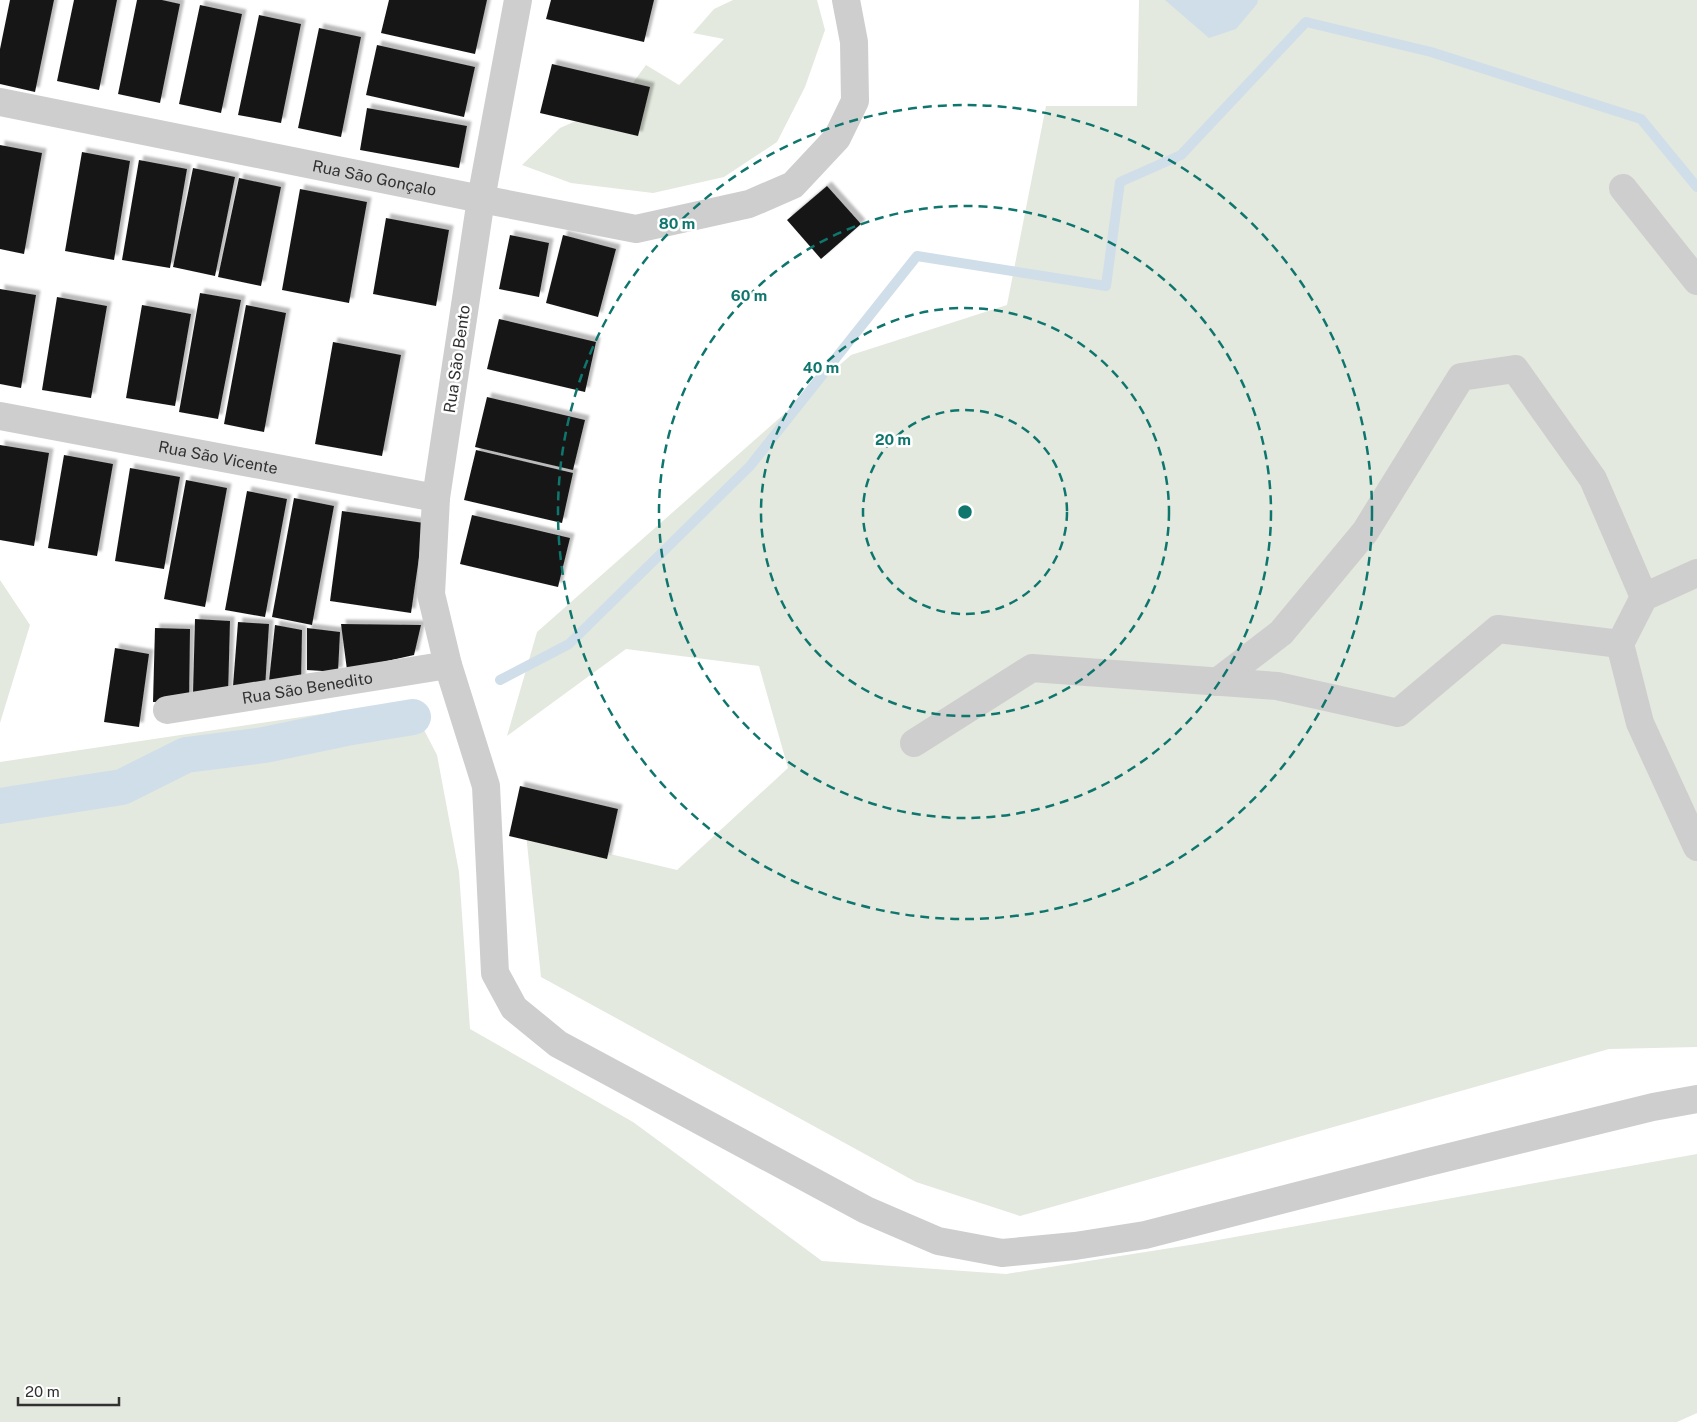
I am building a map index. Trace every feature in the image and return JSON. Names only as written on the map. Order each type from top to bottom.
[{"type":"street","name":"Rua São Bento","points":[[518,0],[481,199],[436,498],[431,594],[448,665],[486,786],[495,973],[514,1008],[558,1044],[646,1094],[866,1210],[938,1241],[1002,1253],[1075,1246],[1145,1235],[1434,1161],[1697,1099]]},
{"type":"street","name":"Rua São Gonçalo","points":[[0,102],[636,229],[749,204],[793,185],[837,138],[855,102],[854,42],[846,0]]},
{"type":"street","points":[[1623,188],[1697,281]]},
{"type":"street","points":[[1217,682],[1281,633],[1365,532],[1461,378],[1515,369],[1593,478],[1644,597]]},
{"type":"street","name":"Rua São Vicente","points":[[0,416],[436,498]]},
{"type":"street","points":[[1697,572],[1644,597],[1620,644],[1640,723],[1697,847]]},
{"type":"street","points":[[914,743],[1032,668],[1277,686],[1398,712],[1498,630],[1620,644]]},
{"type":"street","name":"Rua São Benedito","points":[[167,710],[448,665]]},
{"type":"shaded area","points":[[733,0],[817,0],[825,30],[805,87],[777,142],[724,177],[653,193],[571,183],[522,165],[560,128],[619,102],[646,65],[679,85],[724,39],[693,33],[714,9]]},
{"type":"shaded area","points":[[1139,0],[1697,0],[1697,1047],[1609,1049],[1020,1216],[916,1182],[541,977],[526,834],[677,870],[788,768],[759,666],[626,649],[507,736],[537,632],[851,355],[1007,305],[1046,106],[1137,106]]},
{"type":"shaded area","points":[[1165,0],[1258,0],[1257,4],[1236,29],[1209,38]]},
{"type":"shaded area","points":[[0,580],[30,625],[0,723]]},
{"type":"shaded area","points":[[409,701],[437,755],[459,872],[470,1029],[633,1122],[822,1261],[1006,1274],[1196,1244],[1697,1154],[1697,1413],[1677,1422],[0,1422],[0,762]]},
{"type":"building","points":[[10,0],[54,0],[35,92],[0,84],[0,49]]},
{"type":"building","points":[[74,0],[117,0],[99,90],[57,81]]},
{"type":"building","points":[[137,0],[162,0],[180,4],[160,103],[118,94]]},
{"type":"building","points":[[389,0],[487,0],[475,54],[381,33]]},
{"type":"building","points":[[551,0],[654,0],[644,42],[546,19]]},
{"type":"building","points":[[200,5],[242,14],[221,113],[179,104]]},
{"type":"building","points":[[259,15],[301,24],[281,123],[238,115]]},
{"type":"building","points":[[319,28],[361,37],[341,137],[298,128]]},
{"type":"building","points":[[377,45],[475,67],[464,117],[366,95]]},
{"type":"building","points":[[552,64],[650,87],[638,136],[540,113]]},
{"type":"building","points":[[367,108],[467,126],[459,168],[360,150]]},
{"type":"building","points":[[0,145],[42,153],[24,254],[0,249]]},
{"type":"building","points":[[82,152],[130,161],[114,260],[65,251]]},
{"type":"building","points":[[139,160],[187,169],[170,268],[122,260]]},
{"type":"building","points":[[193,168],[235,177],[215,276],[173,267]]},
{"type":"building","points":[[239,178],[281,187],[261,286],[218,277]]},
{"type":"building","points":[[827,186],[861,224],[821,259],[787,220]]},
{"type":"building","points":[[300,189],[367,202],[349,303],[282,290]]},
{"type":"building","points":[[386,218],[449,230],[436,306],[373,294]]},
{"type":"building","points":[[510,235],[549,243],[539,297],[499,289]]},
{"type":"building","points":[[563,235],[616,249],[598,317],[546,303]]},
{"type":"building","points":[[0,289],[36,295],[21,388],[0,384]]},
{"type":"building","points":[[200,293],[241,300],[218,419],[179,412]]},
{"type":"building","points":[[57,297],[107,306],[91,398],[42,390]]},
{"type":"building","points":[[142,305],[191,314],[175,406],[126,398]]},
{"type":"building","points":[[246,305],[286,313],[264,432],[224,424]]},
{"type":"building","points":[[499,319],[596,342],[585,392],[487,369]]},
{"type":"building","points":[[333,342],[401,355],[382,456],[315,444]]},
{"type":"building","points":[[487,397],[585,420],[573,470],[475,447]]},
{"type":"building","points":[[0,445],[49,453],[34,546],[0,540]]},
{"type":"building","points":[[476,450],[573,473],[562,523],[464,500]]},
{"type":"building","points":[[64,455],[113,464],[97,556],[48,548]]},
{"type":"building","points":[[130,468],[180,477],[164,569],[115,561]]},
{"type":"building","points":[[186,480],[227,488],[205,607],[164,599]]},
{"type":"building","points":[[247,491],[287,499],[265,617],[225,610]]},
{"type":"building","points":[[294,498],[334,506],[312,625],[272,617]]},
{"type":"building","points":[[342,511],[424,523],[411,613],[330,601]]},
{"type":"building","points":[[472,515],[570,538],[558,587],[460,564]]},
{"type":"building","points":[[195,619],[230,621],[228,695],[193,693]]},
{"type":"building","points":[[238,622],[269,624],[265,688],[233,686]]},
{"type":"building","points":[[341,624],[421,625],[414,655],[347,670]]},
{"type":"building","points":[[275,625],[302,630],[301,683],[269,681]]},
{"type":"building","points":[[155,628],[190,629],[189,703],[153,702]]},
{"type":"building","points":[[307,628],[340,632],[338,672],[307,670]]},
{"type":"building","points":[[115,648],[149,654],[139,727],[104,722]]},
{"type":"building","points":[[520,786],[618,809],[607,859],[509,836]]},
{"type":"waterway","points":[[500,680],[569,644],[750,466],[917,256],[1106,286],[1120,182],[1181,155],[1306,22],[1431,52],[1641,119],[1697,187]]},
{"type":"waterway","points":[[0,806],[122,787],[186,755],[264,745],[346,728],[413,717]]}]
